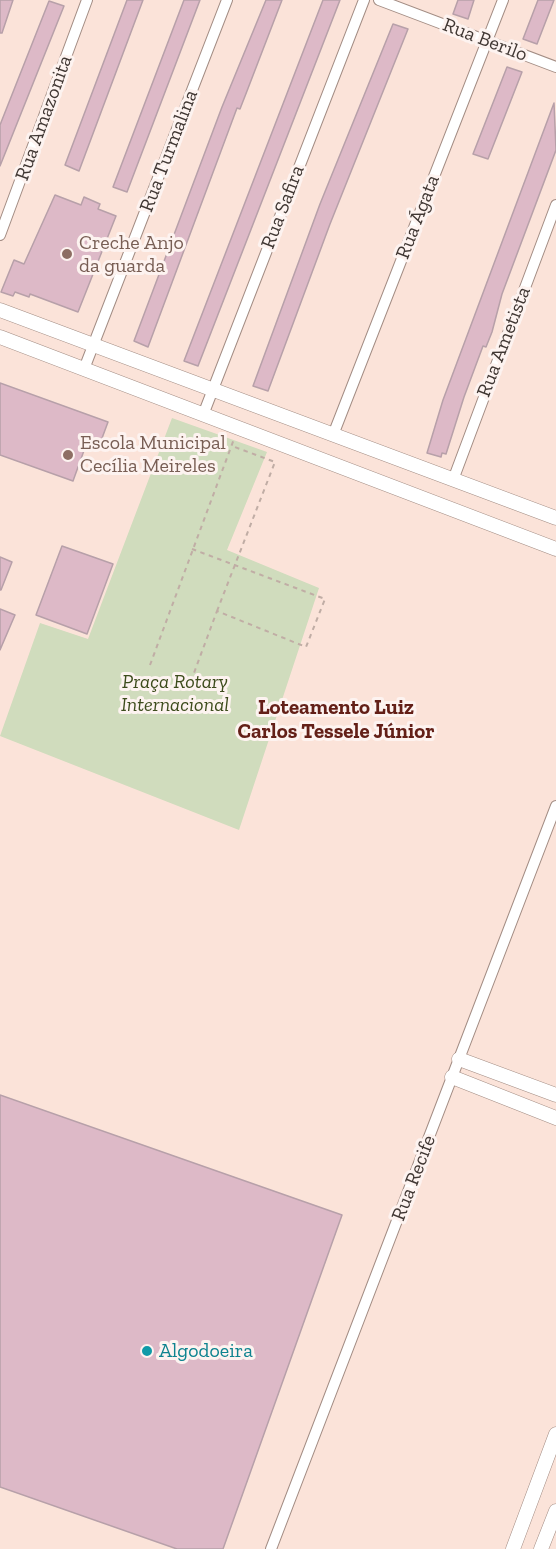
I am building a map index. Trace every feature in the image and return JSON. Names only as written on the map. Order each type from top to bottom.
[{"type":"street","name":"Rua Amazonita","points":[[0,235],[87,0]]},
{"type":"street","name":"Rua Turmalina","points":[[84,369],[227,0]]},
{"type":"street","name":"Rua Safira","points":[[203,415],[364,0]]},
{"type":"street","name":"Rua Berilo","points":[[380,0],[556,67]]},
{"type":"street","name":"Rua Ágata","points":[[333,435],[503,0]]},
{"type":"street","name":"Rua Ametista","points":[[453,480],[556,205]]},
{"type":"street","points":[[0,310],[556,519]]},
{"type":"street","points":[[0,337],[556,549]]},
{"type":"street","name":"Rua Recife","points":[[271,1549],[556,806]]},
{"type":"street","points":[[459,1059],[556,1095]]},
{"type":"street","points":[[452,1077],[556,1118]]},
{"type":"street","points":[[513,1549],[556,1434]]},
{"type":"street","points":[[541,1549],[556,1511]]},
{"type":"path","points":[[150,665],[238,428]]},
{"type":"path","points":[[191,681],[275,462],[232,446]]},
{"type":"path","points":[[192,549],[325,599],[306,647],[217,611]]},
{"type":"green space","name":"Praça Rotary Internacional","points":[[172,418],[267,452],[227,550],[319,588],[239,830],[0,736],[40,623],[88,639]]},
{"type":"building","points":[[0,0],[13,0],[2,33],[0,33]]},
{"type":"building","points":[[127,0],[143,0],[79,171],[65,165]]},
{"type":"building","points":[[184,0],[200,0],[127,192],[113,187]]},
{"type":"building","points":[[266,0],[282,0],[240,109],[237,108],[148,347],[134,341],[222,107]]},
{"type":"building","points":[[323,0],[340,0],[198,366],[184,361]]},
{"type":"building","points":[[458,0],[474,0],[468,19],[453,14]]},
{"type":"building","points":[[538,0],[554,0],[537,44],[523,39]]},
{"type":"building","points":[[49,1],[64,6],[0,166],[0,125]]},
{"type":"building","points":[[393,24],[408,29],[330,224],[268,391],[253,386],[320,204]]},
{"type":"building","points":[[507,67],[522,72],[488,159],[473,154]]},
{"type":"building","points":[[554,103],[556,150],[502,294],[492,332],[486,347],[483,346],[446,454],[442,453],[441,457],[427,453],[443,400]]},
{"type":"building","name":"Creche Anjo da guarda","points":[[55,195],[81,205],[84,197],[100,204],[98,209],[116,216],[78,312],[30,294],[29,297],[15,292],[13,296],[1,292],[14,260],[24,264]]},
{"type":"building","name":"Escola Municipal Cecília Meireles","points":[[0,383],[108,422],[98,449],[86,445],[73,481],[0,455]]},
{"type":"building","points":[[62,546],[113,564],[87,634],[36,615]]},
{"type":"building","points":[[0,557],[12,562],[1,590],[0,590]]},
{"type":"building","points":[[0,609],[15,615],[0,650]]},
{"type":"building","name":"Algodoeira","points":[[0,1095],[342,1215],[223,1549],[177,1549],[0,1487]]},
{"type":"place","name":"Creche Anjo da guarda","points":[[67,254]]},
{"type":"place","name":"Escola Municipal Cecília Meireles","points":[[68,455]]},
{"type":"place","name":"Algodoeira","points":[[147,1351]]},
{"type":"district","name":"Loteamento Luiz Carlos Tessele Júnior","points":[[336,720]]}]
